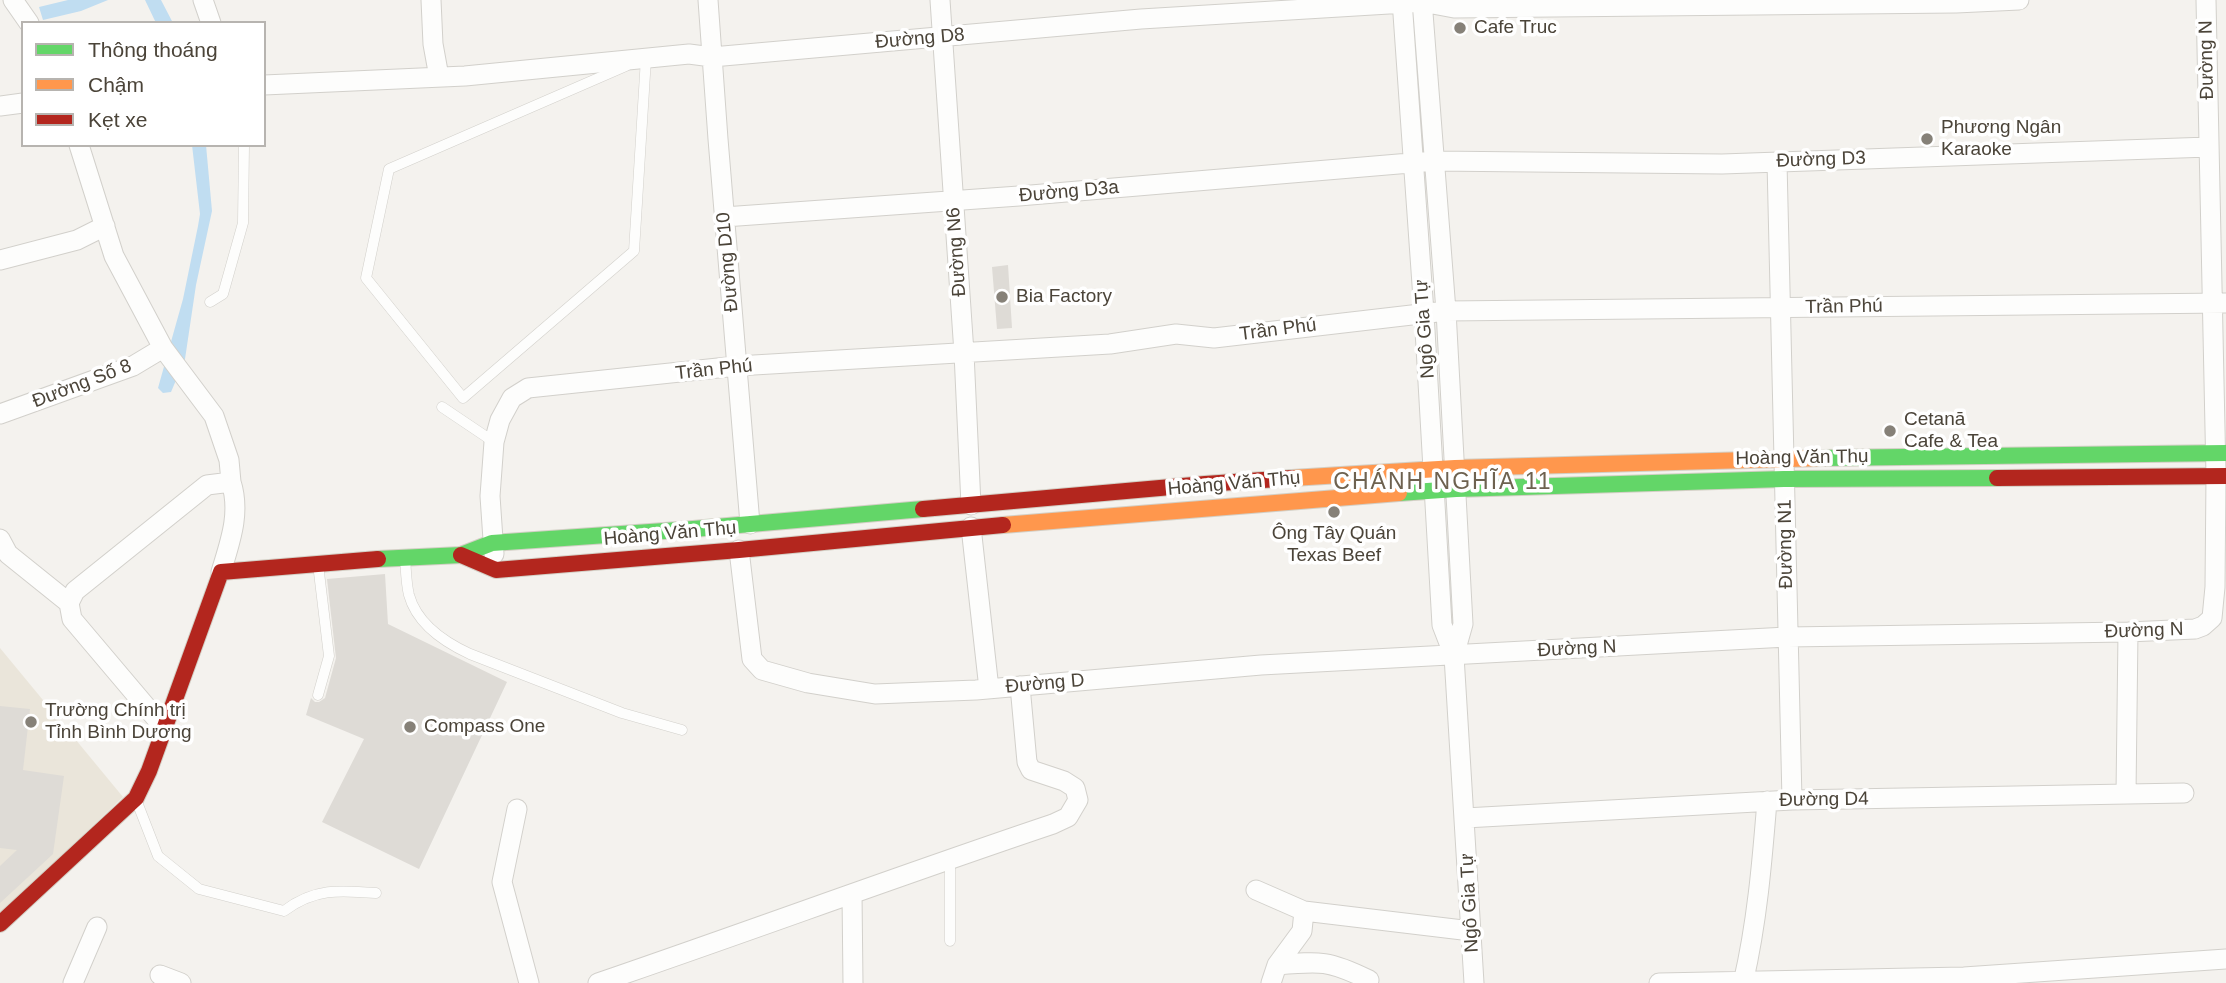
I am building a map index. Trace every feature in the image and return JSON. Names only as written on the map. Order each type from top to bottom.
[{"type":"street","points":[[13,0],[28,21]]},
{"type":"street","points":[[203,0],[210,21]]},
{"type":"street","points":[[431,0],[433,44],[439,77]]},
{"type":"street","name":"Đường D10","points":[[708,0],[750,524]]},
{"type":"street","name":"Đường N6","points":[[940,0],[964,353],[971,505]]},
{"type":"street","points":[[1422,1],[1454,8],[2020,0]]},
{"type":"street","name":"Đường N","points":[[1454,656],[1787,637],[2128,632],[2195,629],[2203,626],[2212,618],[2220,587],[2221,475],[2219,303],[2209,147],[2206,0]]},
{"type":"street","name":"Đường D8","points":[[266,85],[439,77],[689,54],[712,57],[1141,19],[1422,1]]},
{"type":"street","name":"Ngô Gia Tự","points":[[1422,1],[1446,311],[1463,624],[1454,656]]},
{"type":"street","name":"Ngô Gia Tự","points":[[1402,2],[1442,625],[1454,656],[1474,983]]},
{"type":"street","points":[[0,106],[21,103]]},
{"type":"street","points":[[0,924],[136,798],[165,729],[233,532],[235,496],[229,460],[214,416],[163,348],[114,256],[80,147]]},
{"type":"street","name":"Đường D3","points":[[1414,162],[1434,160],[1722,164],[2209,147]]},
{"type":"street","name":"Đường D3a","points":[[724,217],[1414,162]]},
{"type":"street","name":"Đường N1","points":[[1777,162],[1792,800]]},
{"type":"street","points":[[0,260],[76,240],[105,226]]},
{"type":"street","name":"Trần Phú","points":[[496,570],[490,496],[494,442],[500,420],[512,398],[528,388],[737,366],[1110,344],[1176,334],[1214,338],[1446,311],[2219,303]]},
{"type":"street","name":"Đường Số 8","points":[[0,414],[133,366],[163,348]]},
{"type":"street","name":"Hoàng Văn Thụ","points":[[221,572],[461,555],[492,543],[693,529],[1205,484],[1455,468],[1784,458],[2221,453]]},
{"type":"street","points":[[2004,456],[2004,477]]},
{"type":"street","points":[[1903,458],[1905,478]]},
{"type":"street","points":[[1667,461],[1669,482]]},
{"type":"street","points":[[1579,463],[1580,485]]},
{"type":"street","name":"Hoàng Văn Thụ","points":[[461,555],[496,570],[971,527],[1434,490],[1784,479],[2221,475]]},
{"type":"street","points":[[1311,477],[1312,499]]},
{"type":"street","points":[[165,729],[72,619],[69,603],[75,591],[207,485],[231,482]]},
{"type":"street","points":[[1205,484],[1208,508]]},
{"type":"street","points":[[1101,493],[1105,516]]},
{"type":"street","points":[[971,505],[971,527],[989,689]]},
{"type":"street","points":[[832,517],[835,539]]},
{"type":"street","points":[[693,529],[694,553]]},
{"type":"street","points":[[0,539],[8,554],[69,603]]},
{"type":"street","name":"Đường D","points":[[739,550],[752,659],[762,670],[808,683],[875,694],[989,689],[1261,665],[1454,656]]},
{"type":"street","points":[[2126,794],[2128,632]]},
{"type":"street","points":[[598,983],[1068,817],[1078,800],[1075,788],[1064,781],[1031,770],[1027,762],[1020,686]]},
{"type":"street","name":"Đường D4","points":[[1465,818],[1792,800],[2184,793]]},
{"type":"street","points":[[1743,983],[1753,940],[1767,802]]},
{"type":"street","points":[[517,809],[502,882],[529,983]]},
{"type":"street","points":[[1256,890],[1304,911],[1471,932]]},
{"type":"street","points":[[852,894],[853,983]]},
{"type":"street","points":[[1274,974],[1302,931],[1304,911]]},
{"type":"street","points":[[73,983],[97,927]]},
{"type":"street","points":[[1659,983],[1964,976],[2226,959]]},
{"type":"street","points":[[1274,974],[1329,962],[1369,980]]},
{"type":"street","points":[[160,975],[181,983]]},
{"type":"lane","points":[[644,58],[634,251],[463,398],[366,278],[389,169],[644,58]]},
{"type":"lane","points":[[210,302],[223,294],[243,223],[244,147]]},
{"type":"lane","points":[[442,407],[494,442]]},
{"type":"lane","points":[[405,557],[407,584],[413,604],[430,629],[447,642],[470,654],[610,708],[682,730]]},
{"type":"lane","points":[[318,564],[328,656],[318,695]]},
{"type":"lane","points":[[136,798],[158,856],[199,888],[284,911],[301,898],[338,890],[376,893]]},
{"type":"lane","points":[[950,859],[950,941]]},
{"type":"shaded area","name":"Trường Chính trị Tỉnh Bình Dương","points":[[0,648],[123,797],[0,914]]},
{"type":"water","points":[[68,0],[108,0],[81,11],[43,20],[39,7]]},
{"type":"water","points":[[145,0],[161,0],[172,21],[155,21]]},
{"type":"water","points":[[192,147],[206,147],[212,211],[196,285],[185,359],[171,392],[163,393],[158,388],[183,299],[200,214]]},
{"type":"building","name":"Bia Factory","points":[[1008,265],[1012,328],[997,329],[992,267]]},
{"type":"building","name":"Compass One","points":[[385,574],[388,624],[507,682],[419,869],[322,822],[364,739],[306,715],[311,698],[319,702],[325,698],[336,658],[327,579]]},
{"type":"building","points":[[0,706],[30,709],[23,770],[64,776],[53,854],[0,903],[0,866],[17,850],[0,848]]},
{"type":"traffic: fast","points":[[1823,458],[2226,453]]},
{"type":"traffic: fast","points":[[1399,493],[1784,479],[1997,478]]},
{"type":"traffic: fast","points":[[378,559],[461,555],[492,543],[923,509]]},
{"type":"traffic: slow","points":[[1292,478],[1455,468],[1823,458]]},
{"type":"traffic: slow","points":[[1003,525],[1399,493]]},
{"type":"traffic: jam","points":[[1997,478],[2226,476]]},
{"type":"traffic: jam","points":[[923,509],[1292,478]]},
{"type":"traffic: jam","points":[[461,555],[496,570],[1003,525]]},
{"type":"traffic: jam","points":[[0,924],[136,798],[149,771],[221,572],[378,559]]},
{"type":"place","name":"Cafe Truc","points":[[1460,28]]},
{"type":"place","name":"Phương Ngân Karaoke","points":[[1927,139]]},
{"type":"place","name":"Bia Factory","points":[[1002,297]]},
{"type":"place","name":"Cetanā Cafe & Tea","points":[[1890,431]]},
{"type":"place","name":"Ông Tây Quán Texas Beef","points":[[1334,512]]},
{"type":"place","name":"Trường Chính trị Tỉnh Bình Dương","points":[[31,722]]},
{"type":"place","name":"Compass One","points":[[410,727]]},
{"type":"district","name":"CHÁNH NGHĨA 11","points":[[1443,483]]}]
